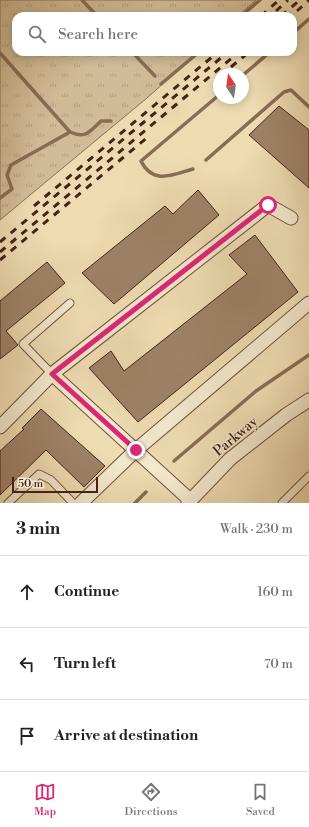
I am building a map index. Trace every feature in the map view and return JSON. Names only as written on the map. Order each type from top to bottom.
[{"type":"street","points":[[0,427],[52,374],[268,205],[291,218]]},
{"type":"street","points":[[81,503],[136,450],[309,303]]},
{"type":"street","points":[[52,374],[136,450],[189,502]]},
{"type":"street","name":"Parkway","points":[[189,502],[230,459],[309,400]]},
{"type":"lane","points":[[52,374],[23,344],[70,303]]},
{"type":"lane","points":[[8,503],[38,474],[51,480],[73,503]]},
{"type":"lane","points":[[282,503],[309,476]]},
{"type":"green space","points":[[0,0],[256,0],[242,12],[12,12],[12,56],[194,56],[147,98],[0,220]]},
{"type":"building","points":[[279,106],[309,130],[309,188],[249,135]]},
{"type":"building","points":[[198,190],[219,215],[114,304],[82,273],[165,206],[173,214]]},
{"type":"building","points":[[255,235],[298,292],[138,422],[89,368],[111,351],[124,371],[247,274],[229,255]]},
{"type":"building","points":[[47,262],[65,283],[6,331],[18,345],[0,359],[0,301]]},
{"type":"building","points":[[41,409],[105,466],[84,487],[46,450],[0,495],[0,451],[24,429],[22,428]]},
{"type":"waterway","points":[[82,0],[93,12]]},
{"type":"waterway","points":[[246,12],[260,0]]},
{"type":"waterway","points":[[297,30],[309,19]]},
{"type":"waterway","points":[[0,53],[70,132],[80,135],[84,134],[90,131],[101,121],[111,121]]},
{"type":"waterway","points":[[136,56],[155,76]]},
{"type":"waterway","points":[[161,84],[194,56]]},
{"type":"waterway","points":[[249,70],[265,56]]},
{"type":"waterway","points":[[206,160],[284,92],[291,90],[309,107]]},
{"type":"waterway","points":[[193,169],[170,175],[157,176],[151,173],[141,161],[213,100]]},
{"type":"waterway","points":[[0,198],[12,189],[7,175],[11,165],[70,132]]},
{"type":"waterway","points":[[174,461],[256,391],[309,355]]},
{"type":"waterway","points":[[135,503],[146,492]]},
{"type":"railway","points":[[266,12],[279,0]]},
{"type":"railway","points":[[276,11],[288,0]]},
{"type":"railway","points":[[286,12],[300,0]]},
{"type":"railway","points":[[297,11],[309,0]]},
{"type":"railway","points":[[34,206],[213,56]]},
{"type":"railway","points":[[0,242],[223,56]]},
{"type":"railway","points":[[0,252],[234,56]]},
{"type":"railway","points":[[231,67],[244,56]]},
{"type":"railway","points":[[0,260],[149,136]]},
{"type":"route","points":[[136,450],[52,374],[268,205]]}]
